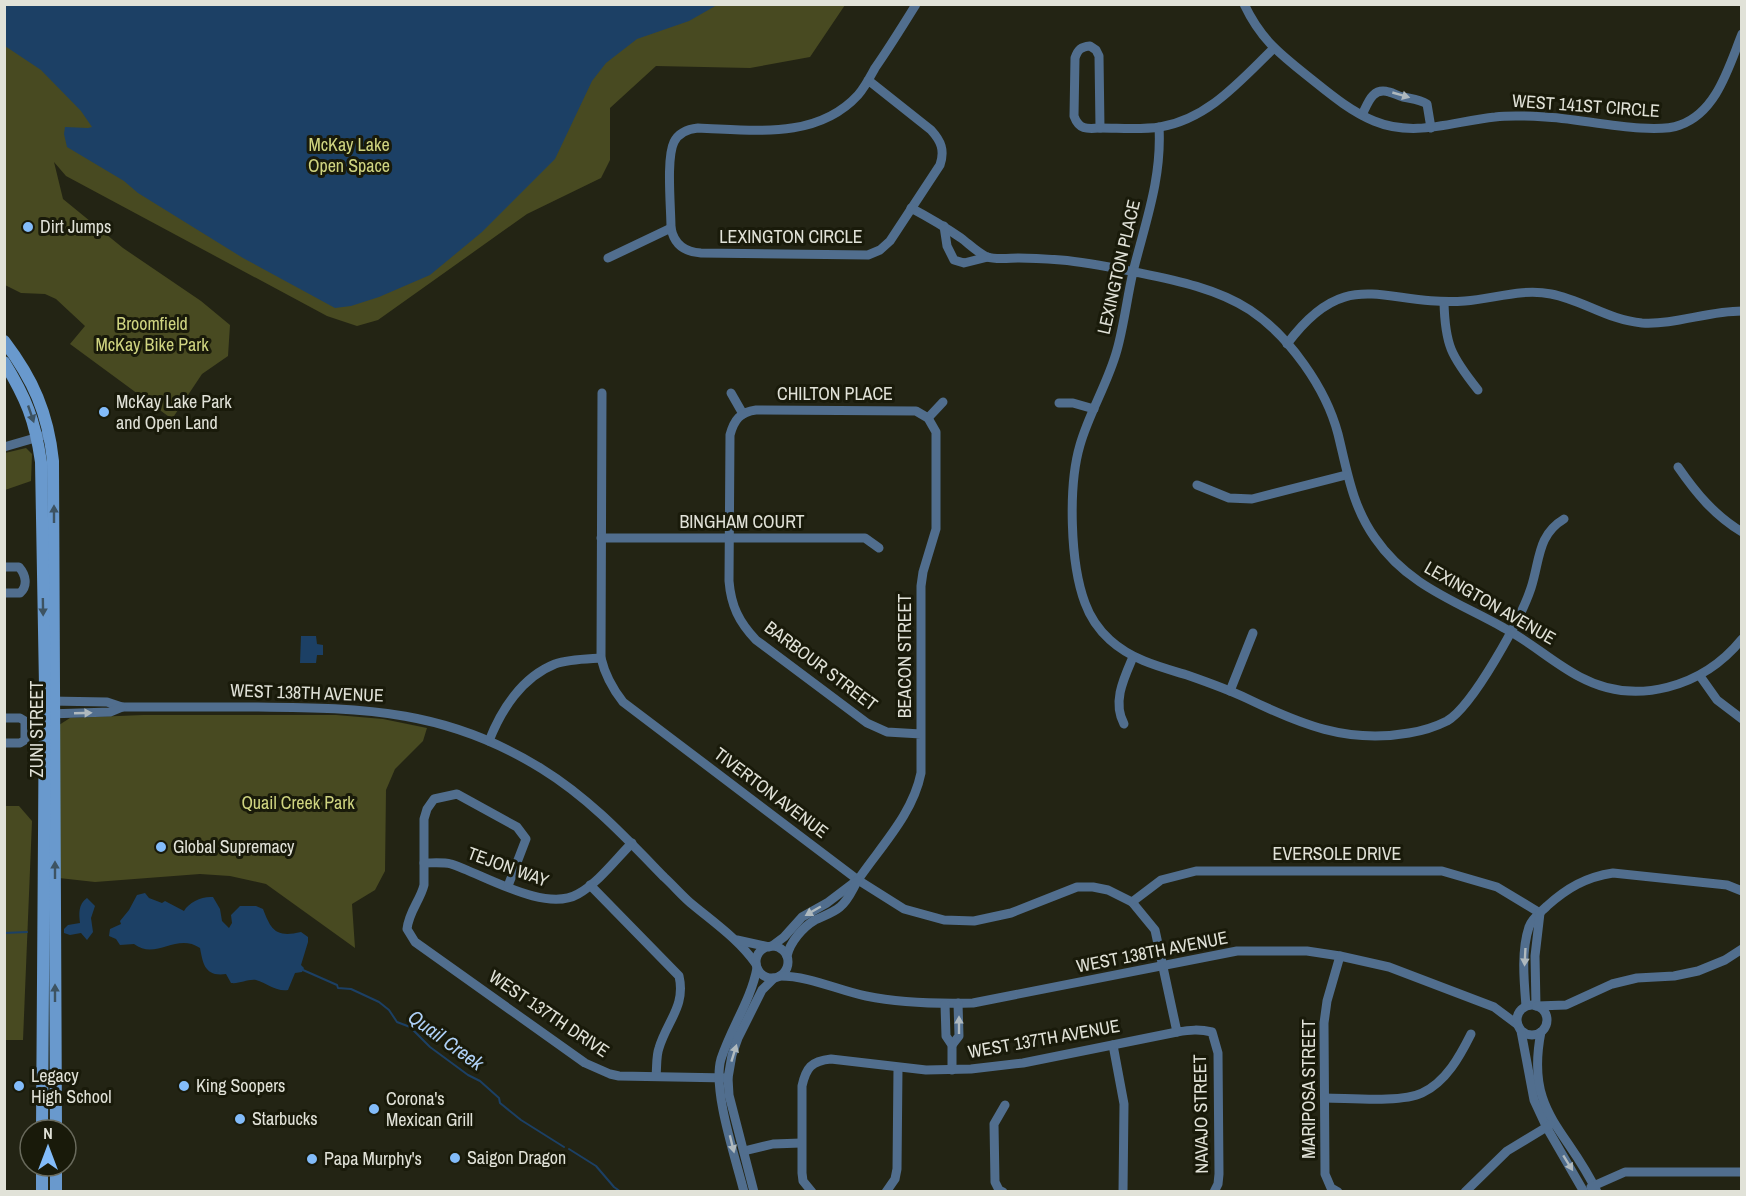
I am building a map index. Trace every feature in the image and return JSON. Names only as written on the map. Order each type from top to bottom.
[{"type":"main road","name":"ZUNI STREET","points":[[4,341],[36,390],[45,412],[44,435]]},
{"type":"main road","name":"ZUNI STREET","points":[[4,362],[24,394],[44,435],[54,468],[49,708],[49,934],[42,1118]]},
{"type":"main road","name":"ZUNI STREET","points":[[49,934],[56,1118]]},
{"type":"street","points":[[608,258],[671,228],[670,155],[674,142],[680,134],[698,128],[776,131],[804,127],[819,121],[846,106],[860,93],[916,4]]},
{"type":"street","name":"WEST 141ST CIRCLE","points":[[1244,4],[1273,49],[1348,107],[1375,121],[1398,127],[1431,128],[1496,117],[1546,117],[1659,129],[1680,125],[1695,117],[1715,95],[1741,34]]},
{"type":"street","points":[[1100,128],[1099,56],[1090,46],[1083,46],[1077,50],[1075,58],[1074,116],[1077,124],[1084,129],[1159,128],[1183,121],[1221,100],[1273,49]]},
{"type":"street","name":"LEXINGTON CIRCLE","points":[[671,228],[679,246],[695,253],[868,255],[884,248],[940,165],[943,150],[941,142],[931,130],[868,80]]},
{"type":"street","points":[[1362,115],[1372,95],[1377,91],[1389,91],[1402,97],[1419,99],[1427,104],[1431,128]]},
{"type":"street","name":"LEXINGTON PLACE","points":[[1159,128],[1158,177],[1133,272],[1118,350],[1081,441],[1075,470],[1074,525],[1077,575],[1094,621],[1110,640],[1133,657],[1230,691],[1295,721],[1325,730],[1356,736],[1418,731],[1448,720],[1466,705],[1511,631],[1531,589],[1545,538],[1551,528],[1564,519]]},
{"type":"street","points":[[912,208],[944,226],[988,258]]},
{"type":"street","name":"LEXINGTON AVENUE","points":[[944,226],[947,246],[954,260],[964,262],[988,258],[1092,263],[1175,280],[1236,302],[1258,315],[1300,359],[1320,389],[1338,433],[1346,475],[1365,522],[1375,539],[1396,563],[1434,592],[1511,631],[1580,677],[1614,689],[1657,690],[1700,676],[1726,656],[1742,639]]},
{"type":"street","points":[[1287,344],[1323,306],[1338,298],[1375,293],[1444,302],[1531,292],[1547,293],[1570,298],[1613,318],[1644,323],[1742,310]]},
{"type":"street","points":[[1444,302],[1445,328],[1452,354],[1478,390]]},
{"type":"street","name":"TIVERTON AVENUE","points":[[602,393],[602,658],[607,678],[623,702],[858,879],[904,909],[944,920],[974,921],[1011,913],[1077,887],[1108,890],[1132,902],[1155,930],[1163,965]]},
{"type":"street","points":[[731,393],[743,414]]},
{"type":"street","points":[[928,418],[943,402]]},
{"type":"street","points":[[1059,403],[1094,409]]},
{"type":"street","name":"CHILTON PLACE","points":[[743,414],[756,410],[916,411],[928,418]]},
{"type":"street","name":"BARBOUR STREET","points":[[743,414],[733,424],[730,435],[730,599],[735,612],[744,627],[756,640],[867,723],[887,732],[921,734]]},
{"type":"street","name":"BEACON STREET","points":[[787,958],[792,943],[812,922],[839,908],[851,894],[858,879],[907,812],[918,791],[921,773],[921,586],[936,529],[936,432],[928,418]]},
{"type":"street","points":[[4,447],[44,435]]},
{"type":"street","points":[[1678,467],[1708,506],[1742,531]]},
{"type":"street","points":[[1197,485],[1229,498],[1252,499],[1346,475]]},
{"type":"street","name":"BINGHAM COURT","points":[[601,538],[865,538],[879,548]]},
{"type":"street","points":[[4,567],[19,567],[24,573],[25,584],[24,590],[20,593],[4,593]]},
{"type":"street","points":[[1230,691],[1252,633]]},
{"type":"street","points":[[1124,724],[1118,704],[1123,682],[1133,657]]},
{"type":"street","points":[[489,741],[505,706],[519,690],[542,671],[555,664],[602,658]]},
{"type":"street","points":[[1700,676],[1717,700],[1742,719]]},
{"type":"street","name":"WEST 138TH AVENUE","points":[[49,708],[110,712],[122,707],[336,707],[373,710],[428,720],[489,741],[523,757],[565,784],[605,817],[690,903],[737,940],[756,966]]},
{"type":"street","points":[[4,718],[20,718],[25,721],[26,730],[25,740],[20,743],[4,743]]},
{"type":"street","points":[[424,863],[424,819],[427,809],[434,799],[457,794],[517,827],[526,839],[508,886]]},
{"type":"street","name":"TEJON WAY","points":[[424,863],[454,865],[529,895],[553,900],[570,898],[590,885],[632,843]]},
{"type":"street","name":"WEST 137TH DRIVE","points":[[424,863],[422,893],[409,916],[407,929],[415,942],[585,1063],[610,1074],[724,1077]]},
{"type":"street","name":"EVERSOLE DRIVE","points":[[1132,902],[1161,880],[1196,871],[1442,870],[1497,887],[1540,913]]},
{"type":"street","points":[[1742,891],[1727,885],[1613,873],[1579,882],[1540,913],[1530,1007],[1518,1016],[1526,1050],[1530,1089],[1584,1191],[1596,1188],[1625,1172],[1742,1172]]},
{"type":"street","name":"BEACON STREET","points":[[770,946],[784,937],[802,917],[827,903],[858,879]]},
{"type":"street","points":[[590,885],[679,976],[682,988],[680,1001],[658,1049],[656,1076]]},
{"type":"street","name":"WEST 138TH AVENUE","points":[[737,940],[770,946]]},
{"type":"street","points":[[744,1191],[722,1102],[724,1077],[738,1038],[762,990],[786,969],[787,958],[781,949],[770,946],[760,951],[754,984],[721,1061],[724,1077],[754,1191]]},
{"type":"street","name":"WEST 138TH AVENUE","points":[[1547,1022],[1566,1005],[1612,984],[1636,978],[1674,976],[1698,971],[1725,960],[1742,949]]},
{"type":"street","name":"WEST 138TH AVENUE","points":[[777,977],[812,980],[866,996],[897,1001],[945,1004],[999,999],[1237,951],[1308,951],[1389,968],[1494,1007],[1520,1028]]},
{"type":"street","name":"MARIPOSA STREET","points":[[1335,1190],[1325,1174],[1324,1023],[1327,1002],[1340,956]]},
{"type":"street","name":"WEST 138TH AVENUE","points":[[787,958],[798,971],[812,980]]},
{"type":"street","name":"NAVAJO STREET","points":[[1163,965],[1177,1032],[1194,1029],[1212,1032],[1216,1042],[1218,1053],[1218,1184],[1214,1191]]},
{"type":"street","points":[[756,966],[764,976],[777,977]]},
{"type":"street","points":[[952,1045],[959,1035],[958,1003]]},
{"type":"street","points":[[945,1004],[946,1035],[952,1045],[952,1071]]},
{"type":"street","name":"WEST 138TH AVENUE","points":[[1494,1007],[1566,1005]]},
{"type":"street","points":[[1530,1007],[1544,1011],[1547,1022],[1541,1032],[1537,1076],[1550,1125],[1596,1188]]},
{"type":"street","points":[[1520,1028],[1529,1035],[1541,1032]]},
{"type":"street","name":"WEST 137TH AVENUE","points":[[801,1143],[802,1086],[810,1065],[820,1060],[831,1059],[898,1068],[952,1071],[1023,1063],[1177,1032]]},
{"type":"street","points":[[1325,1098],[1403,1098],[1421,1094],[1453,1067],[1471,1034]]},
{"type":"street","points":[[1113,1045],[1124,1104],[1123,1191]]},
{"type":"street","points":[[886,1191],[895,1179],[897,1169],[898,1068]]},
{"type":"street","points":[[1001,1191],[995,1182],[994,1124],[1005,1106]]},
{"type":"street","points":[[1465,1191],[1507,1151],[1550,1125]]},
{"type":"street","points":[[744,1151],[773,1144],[801,1143],[803,1181],[812,1191]]},
{"type":"green space","name":"McKay Lake Open Space","points":[[5,5],[845,5],[810,57],[750,68],[656,66],[610,108],[610,160],[601,178],[527,214],[378,320],[357,326],[327,316],[66,176],[54,162],[63,199],[123,248],[201,301],[230,325],[228,356],[202,374],[172,419],[70,344],[85,326],[56,299],[45,294],[21,293],[5,285]]},
{"type":"green space","points":[[26,448],[32,454],[31,481],[5,490],[5,453]]},
{"type":"green space","name":"Quail Creek Park","points":[[143,715],[336,715],[383,719],[427,728],[423,741],[395,769],[386,790],[385,871],[375,890],[352,904],[355,948],[266,884],[230,876],[200,874],[95,882],[59,878],[59,725],[70,718]]},
{"type":"green space","points":[[5,806],[19,806],[32,821],[23,1040],[5,1040]]},
{"type":"water","name":"McKay Lake Open Space","points":[[4,5],[717,5],[689,21],[637,39],[606,63],[592,81],[555,159],[482,232],[430,275],[379,297],[351,306],[335,308],[243,258],[67,147],[65,127],[92,127],[81,111],[41,70],[5,46]]},
{"type":"water","points":[[301,636],[316,636],[317,644],[323,645],[323,655],[317,655],[316,663],[300,663]]},
{"type":"water","points":[[145,893],[149,898],[162,903],[165,901],[184,911],[196,900],[213,897],[220,909],[222,921],[229,928],[232,923],[231,915],[240,906],[256,906],[263,909],[276,931],[286,934],[301,932],[308,937],[301,965],[304,968],[302,972],[295,973],[288,990],[276,989],[256,980],[231,983],[226,974],[209,971],[204,964],[200,948],[191,944],[174,944],[150,950],[134,944],[120,945],[116,939],[109,936],[110,929],[121,924],[120,921],[137,895]]},
{"type":"water","points":[[87,898],[95,906],[91,918],[93,932],[87,940],[81,933],[70,935],[64,933],[64,929],[68,925],[80,923],[79,913]]},
{"type":"waterway","name":"Quail Creek","points":[[4,933],[27,932]]},
{"type":"waterway","name":"Quail Creek","points":[[303,970],[337,985],[338,988],[351,989],[379,1002],[389,1010],[397,1022],[410,1027],[430,1047],[480,1081],[499,1098],[500,1103],[521,1120],[564,1147]]},
{"type":"waterway","name":"Quail Creek","points":[[569,1149],[596,1166],[621,1192]]},
{"type":"place","name":"Dirt Jumps","points":[[28,227]]},
{"type":"place","name":"McKay Lake Park and Open Land","points":[[104,412]]},
{"type":"place","name":"Global Supremacy","points":[[161,847]]},
{"type":"place","name":"Legacy High School","points":[[19,1086]]},
{"type":"place","name":"King Soopers","points":[[184,1086]]},
{"type":"place","name":"Corona's Mexican Grill","points":[[374,1109]]},
{"type":"place","name":"Starbucks","points":[[240,1119]]},
{"type":"place","name":"Saigon Dragon","points":[[455,1158]]},
{"type":"place","name":"Papa Murphy's","points":[[312,1159]]},
{"type":"park label","name":"Broomfield McKay Bike Park","points":[[152,334]]}]
